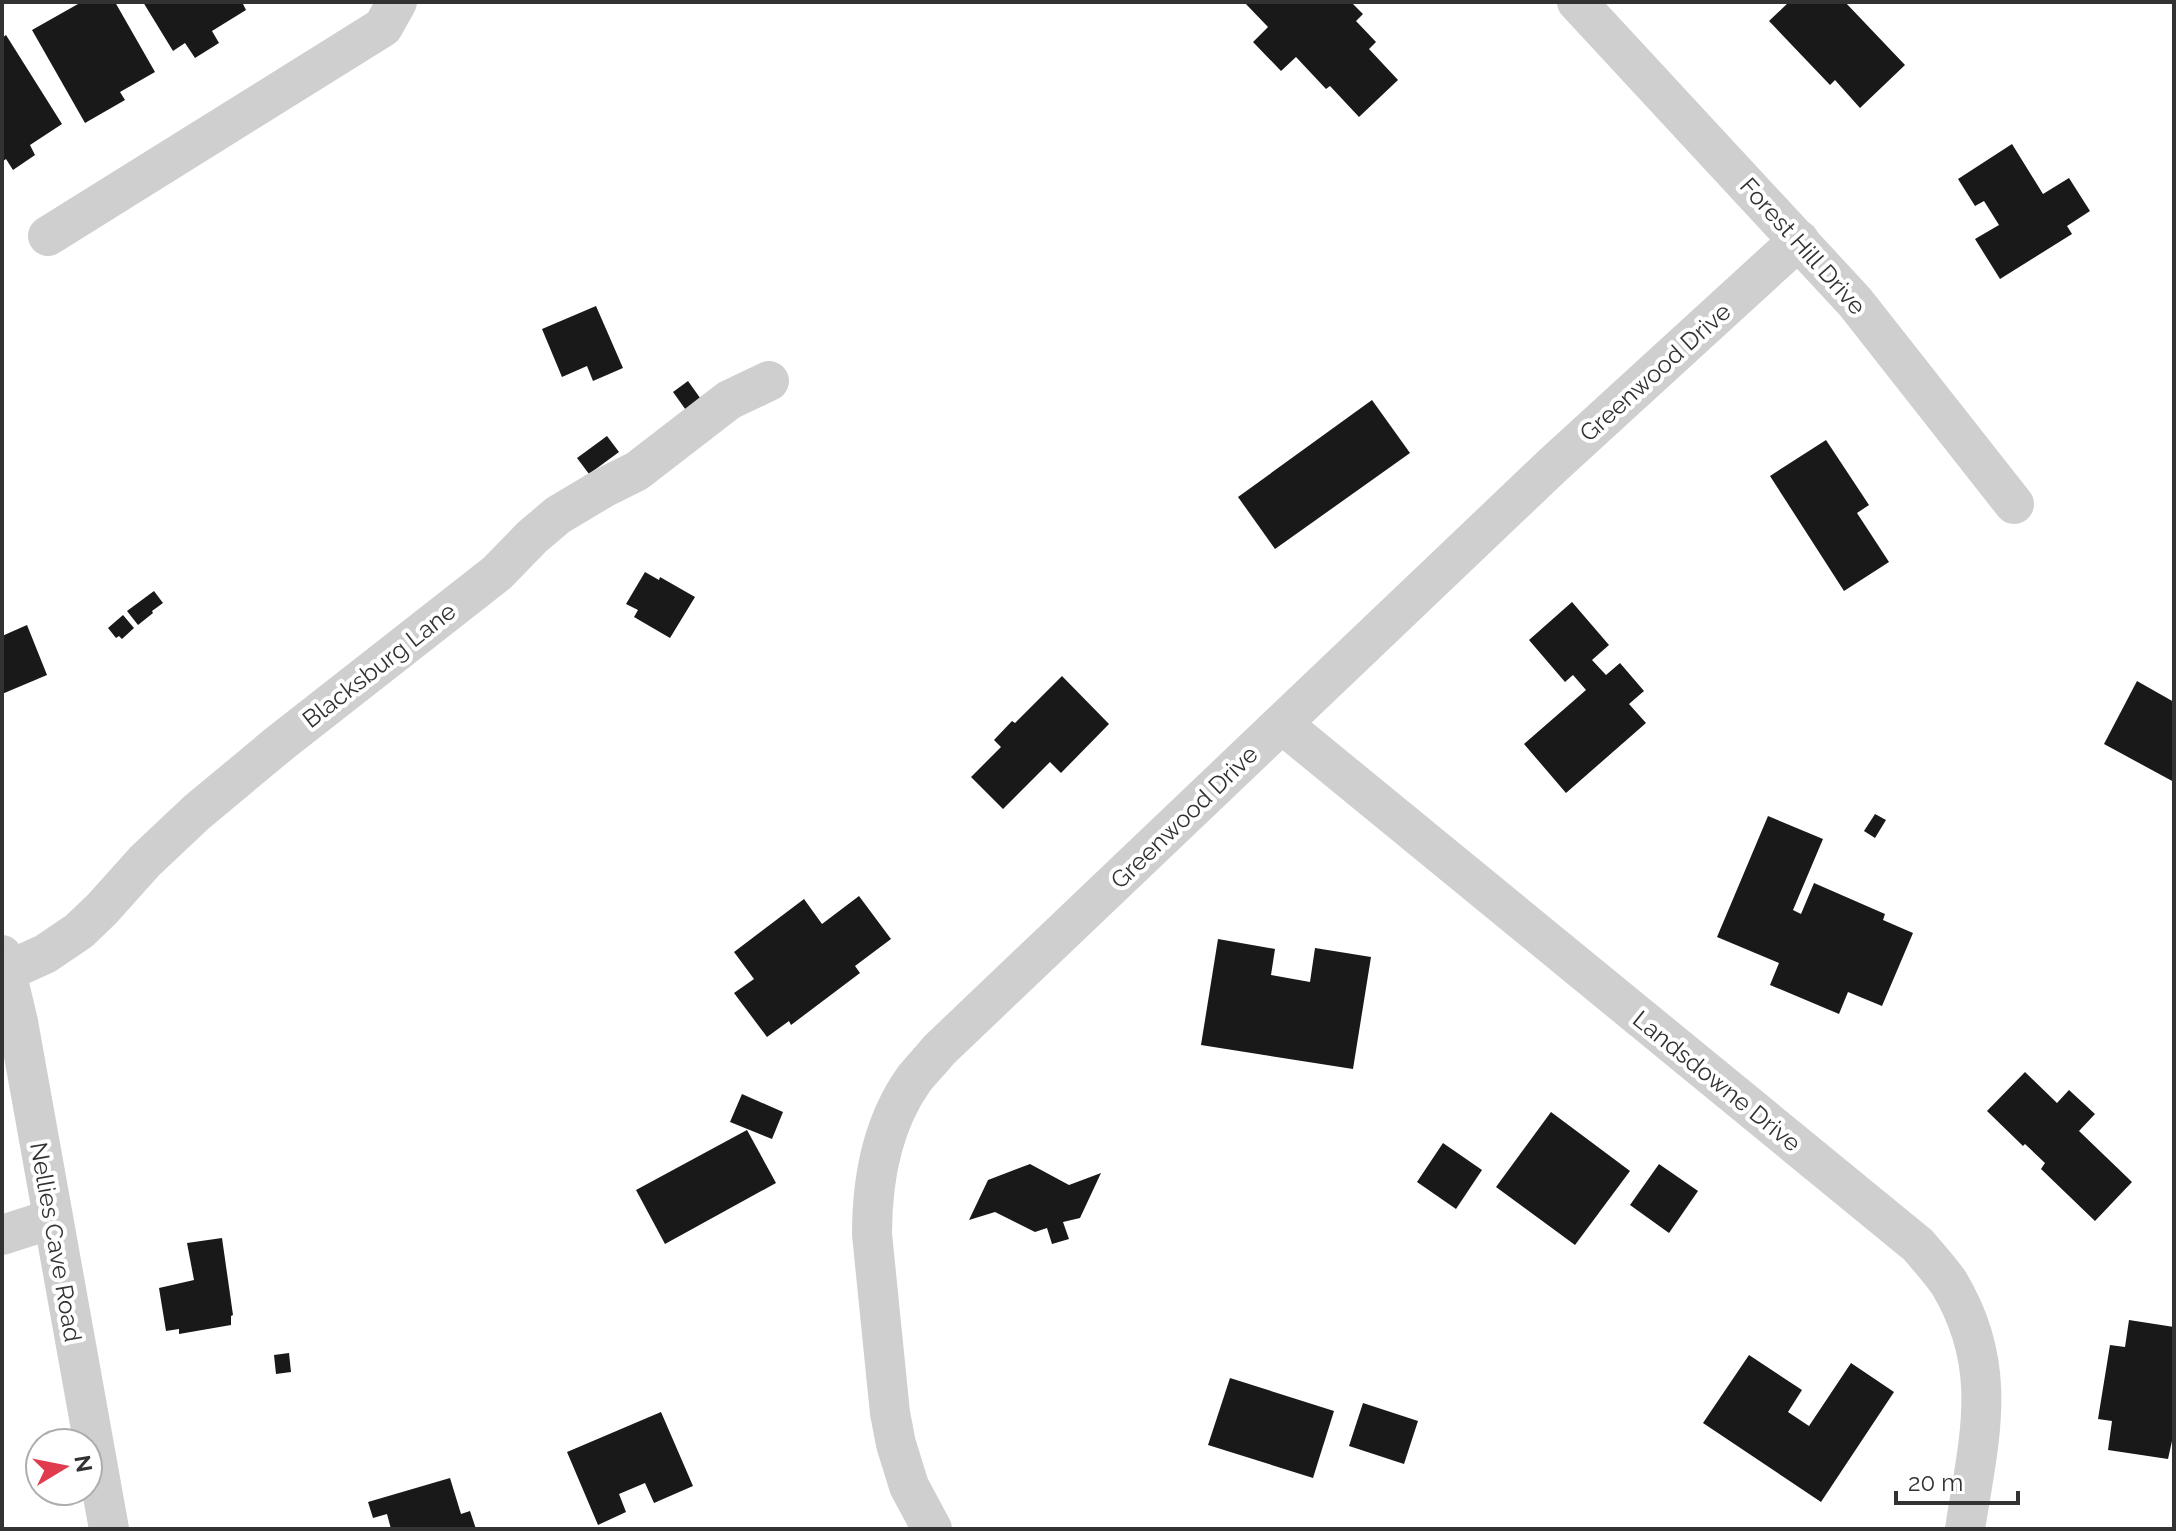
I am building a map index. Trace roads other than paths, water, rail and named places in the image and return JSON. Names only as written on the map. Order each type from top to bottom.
[{"type":"street","points":[[48,236],[383,27],[397,2]]},
{"type":"street","name":"Forest Hill Drive","points":[[1577,2],[1799,240],[1883,336],[2014,504]]},
{"type":"street","name":"Greenwood Drive","points":[[932,1529],[909,1486],[896,1444],[890,1413],[872,1234],[877,1167],[899,1104],[914,1080],[939,1050],[1553,465],[1799,240]]},
{"type":"street","name":"Blacksburg Lane","points":[[4,963],[45,954],[79,931],[145,861],[197,812],[292,733],[497,573],[558,515],[637,471],[729,400],[769,381]]},
{"type":"street","name":"Landsdowne Drive","points":[[1282,724],[1918,1245],[1947,1281],[1965,1314],[1977,1349],[1983,1415],[1965,1529]]},
{"type":"street","name":"Nellies Cave Road","points":[[4,963],[18,1022],[109,1529]]},
{"type":"street","points":[[2,1235],[52,1219]]}]
